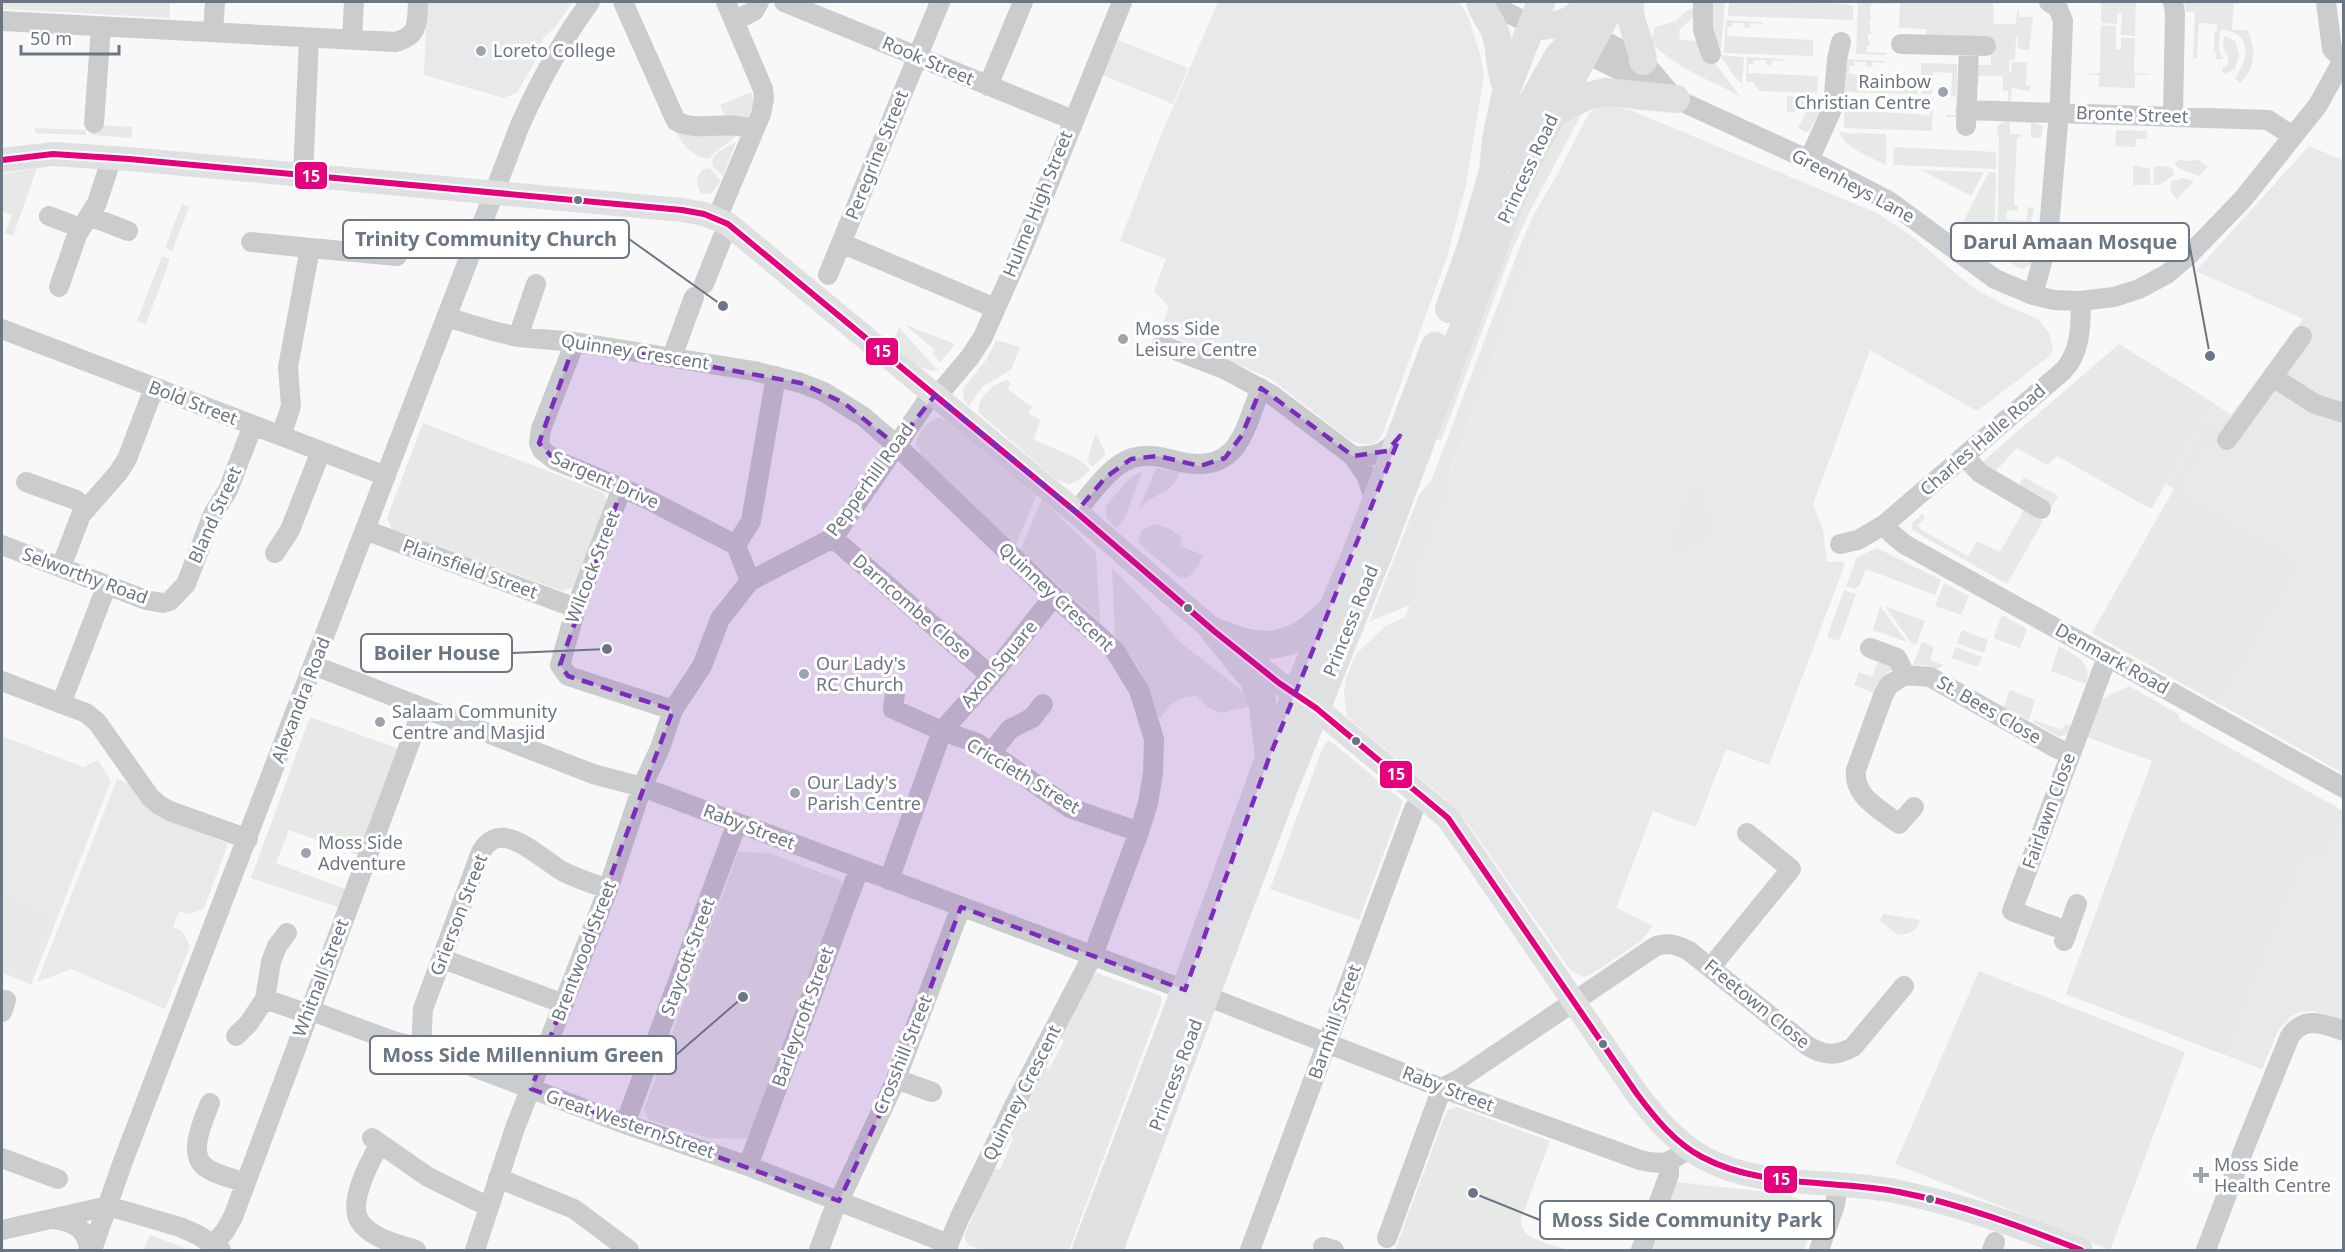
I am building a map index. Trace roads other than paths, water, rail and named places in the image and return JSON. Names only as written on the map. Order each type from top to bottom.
[{"type":"highway","points":[[1480,2],[1494,30],[1499,52],[1500,75],[1507,88]]},
{"type":"highway","points":[[1493,171],[1558,56],[1579,39],[1590,2]]},
{"type":"highway","name":"Princess Road","points":[[1109,1251],[1195,993],[1269,758],[1306,701],[1379,553],[1515,190],[1554,113],[1579,39],[1613,2]]},
{"type":"highway","points":[[1630,2],[1630,21],[1641,46],[1643,61]]},
{"type":"highway","points":[[1534,9],[1552,27],[1579,39]]},
{"type":"highway","name":"Princess Road","points":[[1086,1251],[1282,793],[1332,609],[1355,556],[1457,287],[1493,171],[1496,139],[1507,88],[1534,9]]},
{"type":"highway","points":[[1554,113],[1584,97],[1605,93],[1676,99]]},
{"type":"highway","points":[[1214,631],[1248,645],[1261,647],[1278,644],[1307,633],[1332,609]]},
{"type":"highway","points":[[1214,631],[1253,679],[1262,700],[1269,758]]},
{"type":"main road","points":[[2,160],[53,154],[112,157],[682,210],[722,221],[1076,512],[1214,631],[1306,701],[1448,818],[1656,1118],[1689,1148],[1724,1167],[1767,1178],[1838,1183],[1896,1191],[1950,1204],[2005,1220],[2081,1251]]},
{"type":"street","points":[[213,32],[215,2]]},
{"type":"street","points":[[352,40],[354,2]]},
{"type":"street","points":[[2,21],[394,42],[404,40],[416,27],[418,2]]},
{"type":"street","name":"Alexandra Road","points":[[91,1251],[520,125],[545,70],[571,27],[590,2]]},
{"type":"street","points":[[623,2],[676,121],[687,125],[740,125],[754,130]]},
{"type":"street","points":[[672,357],[699,291],[761,114],[764,93],[726,2]]},
{"type":"street","points":[[734,21],[754,11],[759,2]]},
{"type":"street","name":"Rook Street","points":[[784,2],[1073,120]]},
{"type":"street","name":"Peregrine Street","points":[[828,275],[940,2]]},
{"type":"street","points":[[988,86],[1023,2]]},
{"type":"street","name":"Hulme High Street","points":[[935,395],[943,389],[975,351],[1023,247],[1122,2]]},
{"type":"street","points":[[1486,2],[1534,9]]},
{"type":"street","points":[[1703,2],[1695,31],[1711,54]]},
{"type":"street","points":[[2033,295],[2048,240],[2058,113],[2063,21],[2058,8],[2049,2]]},
{"type":"street","points":[[2173,2],[2175,13],[2173,116]]},
{"type":"street","points":[[2326,2],[2332,49],[2343,59]]},
{"type":"street","points":[[94,123],[101,27]]},
{"type":"street","points":[[303,176],[309,38]]},
{"type":"street","name":"Greenheys Lane","points":[[1579,39],[1643,61],[1676,99]]},
{"type":"street","name":"Greenheys Lane","points":[[1579,39],[1676,99],[1809,160],[1889,201],[1995,279],[2033,295],[2054,300],[2080,302],[2126,294],[2159,279],[2177,266],[2242,199],[2318,105],[2343,59]]},
{"type":"street","points":[[1809,160],[1833,107],[1837,59],[1841,42]]},
{"type":"street","name":"Bronte Street","points":[[1901,44],[1978,46],[1966,118],[2058,113],[2268,120],[2293,136]]},
{"type":"street","points":[[58,287],[85,222],[97,203],[112,157]]},
{"type":"street","points":[[49,216],[129,231]]},
{"type":"street","points":[[251,242],[396,256]]},
{"type":"street","points":[[841,243],[995,308]]},
{"type":"street","points":[[281,436],[291,406],[288,367],[310,248]]},
{"type":"street","points":[[518,337],[536,284]]},
{"type":"street","name":"Charles Halle Road","points":[[1840,544],[1858,540],[1885,524],[2066,368],[2074,354],[2081,324],[2080,302]]},
{"type":"street","name":"Quinney Crescent","points":[[446,317],[493,332],[518,337],[575,342],[776,376],[801,383],[834,398],[864,417],[896,445],[1115,651],[1139,690],[1154,739],[1153,773],[1148,803],[1139,832],[1093,955],[1016,1102],[959,1219],[949,1248]]},
{"type":"street","name":"Bold Street","points":[[2,329],[386,476]]},
{"type":"street","points":[[2227,440],[2302,336]]},
{"type":"street","name":"Sargent Drive","points":[[575,342],[541,429],[542,450],[555,460],[622,488],[736,545]]},
{"type":"street","points":[[1162,345],[1226,370],[1261,388],[1353,456],[1366,475],[1375,501]]},
{"type":"street","points":[[750,581],[736,545],[752,521],[776,376]]},
{"type":"street","points":[[2273,377],[2315,404],[2343,413]]},
{"type":"street","points":[[61,567],[76,525],[127,459],[154,388]]},
{"type":"street","points":[[1076,512],[1106,477],[1131,459],[1158,456],[1200,466],[1225,458],[1240,439],[1261,388]]},
{"type":"street","name":"Pepperhill Road","points":[[642,787],[660,748],[673,710],[702,666],[720,619],[750,581],[833,538],[927,401],[935,395]]},
{"type":"street","name":"Bland Street","points":[[170,601],[186,584],[213,514],[228,490],[253,425]]},
{"type":"street","points":[[1353,456],[1372,456],[1387,451],[1400,436]]},
{"type":"street","points":[[275,553],[290,530],[321,451]]},
{"type":"street","points":[[1964,456],[1980,473],[2041,509]]},
{"type":"street","points":[[26,482],[76,500],[87,509]]},
{"type":"street","name":"Wilcock Street","points":[[622,488],[576,608],[560,658],[562,671],[568,676],[673,710]]},
{"type":"street","name":"Denmark Road","points":[[1885,524],[1904,544],[2343,788]]},
{"type":"street","name":"Plainsfield Street","points":[[365,531],[576,608]]},
{"type":"street","name":"Darncombe Close","points":[[833,538],[991,676]]},
{"type":"street","name":"Selworthy Road","points":[[2,545],[146,600],[163,603],[170,601]]},
{"type":"street","points":[[61,704],[107,585]]},
{"type":"street","name":"Axon Square","points":[[942,731],[991,676],[1054,596]]},
{"type":"street","points":[[1870,648],[1897,658],[1905,675],[1889,685],[1883,696],[1856,770],[1855,781],[1862,795],[1899,824],[1914,807]]},
{"type":"street","name":"Fairlawn Close","points":[[2078,904],[2065,936],[2012,911],[2070,754],[2109,657]]},
{"type":"street","name":"Raby Street","points":[[313,665],[593,774],[642,787],[1640,1161],[1654,1164],[1669,1163]]},
{"type":"street","name":"St. Bees Close","points":[[1905,675],[1930,677],[2046,743],[2070,754]]},
{"type":"street","points":[[2,681],[86,713],[98,722],[150,797],[159,805],[248,839]]},
{"type":"street","name":"Criccieth Street","points":[[895,693],[893,709],[942,731],[977,743],[1070,808],[1139,832]]},
{"type":"street","name":"Whitnall Street","points":[[218,1247],[233,1217],[423,708]]},
{"type":"street","points":[[991,753],[1010,729],[1040,716]]},
{"type":"street","points":[[889,880],[942,731]]},
{"type":"street","name":"Brentwood Street","points":[[475,1251],[498,1178],[608,889],[642,787]]},
{"type":"street","name":"Barnhill Street","points":[[1250,1251],[1414,808],[1423,796]]},
{"type":"street","name":"Staycott Street","points":[[625,1124],[737,823]]},
{"type":"street","points":[[1711,967],[1791,869],[1747,833]]},
{"type":"street","name":"Grierson Street","points":[[420,1048],[423,1009],[481,852],[489,842],[501,838],[514,840],[563,872],[608,889]]},
{"type":"street","name":"Barleycroft Street","points":[[748,1166],[859,869]]},
{"type":"street","name":"Crosshill Street","points":[[819,1251],[838,1201],[896,1079],[961,907]]},
{"type":"street","points":[[236,1036],[249,1023],[265,999],[271,962],[277,946],[287,933]]},
{"type":"street","name":"Freetown Close","points":[[1576,1001],[1656,946],[1666,943],[1689,951],[1808,1046],[1826,1054],[1844,1052],[1853,1047],[1904,986]]},
{"type":"street","points":[[442,958],[564,1004]]},
{"type":"street","name":"Great Western Street","points":[[265,999],[420,1048],[625,1124],[748,1166],[949,1248]]},
{"type":"street","points":[[1384,1245],[1442,1088],[1461,1078],[1576,1001]]},
{"type":"street","points":[[2206,1251],[2290,1036],[2301,1025],[2315,1022],[2343,1031]]},
{"type":"street","points":[[896,1079],[932,1092]]},
{"type":"street","points":[[210,1103],[199,1133],[197,1145],[200,1162],[207,1168],[245,1183]]},
{"type":"street","points":[[416,1251],[369,1231],[360,1223],[356,1203],[374,1155],[376,1141],[428,1177],[489,1207]]},
{"type":"street","points":[[1641,1251],[1669,1174],[1669,1163],[1689,1148]]},
{"type":"street","points":[[2,1158],[58,1179]]},
{"type":"street","points":[[498,1178],[574,1209],[618,1248]]},
{"type":"street","points":[[1819,1251],[1835,1205],[1838,1183]]},
{"type":"street","points":[[2,1230],[108,1206],[180,1227],[218,1247]]},
{"type":"street","points":[[52,1218],[75,1223],[82,1229],[91,1251]]},
{"type":"place","name":"Loreto College","points":[[481,51]]},
{"type":"place","name":"Rainbow Christian Centre","points":[[1943,92]]},
{"type":"place","name":"Trinity Community Church","points":[[723,306]]},
{"type":"place","name":"Moss Side Leisure Centre","points":[[1123,339]]},
{"type":"place","name":"Darul Amaan Mosque","points":[[2210,356]]},
{"type":"place","name":"Boiler House","points":[[607,649]]},
{"type":"place","name":"Our Lady's RC Church","points":[[804,674]]},
{"type":"place","name":"Salaam Community Centre and Masjid","points":[[380,722]]},
{"type":"place","name":"Our Lady's Parish Centre","points":[[795,793]]},
{"type":"place","name":"Moss Side Adventure","points":[[306,853]]},
{"type":"place","name":"Moss Side Millennium Green","points":[[743,997]]},
{"type":"place","name":"Moss Side Health Centre","points":[[2201,1175]]},
{"type":"place","name":"Moss Side Community Park","points":[[1473,1193]]}]
